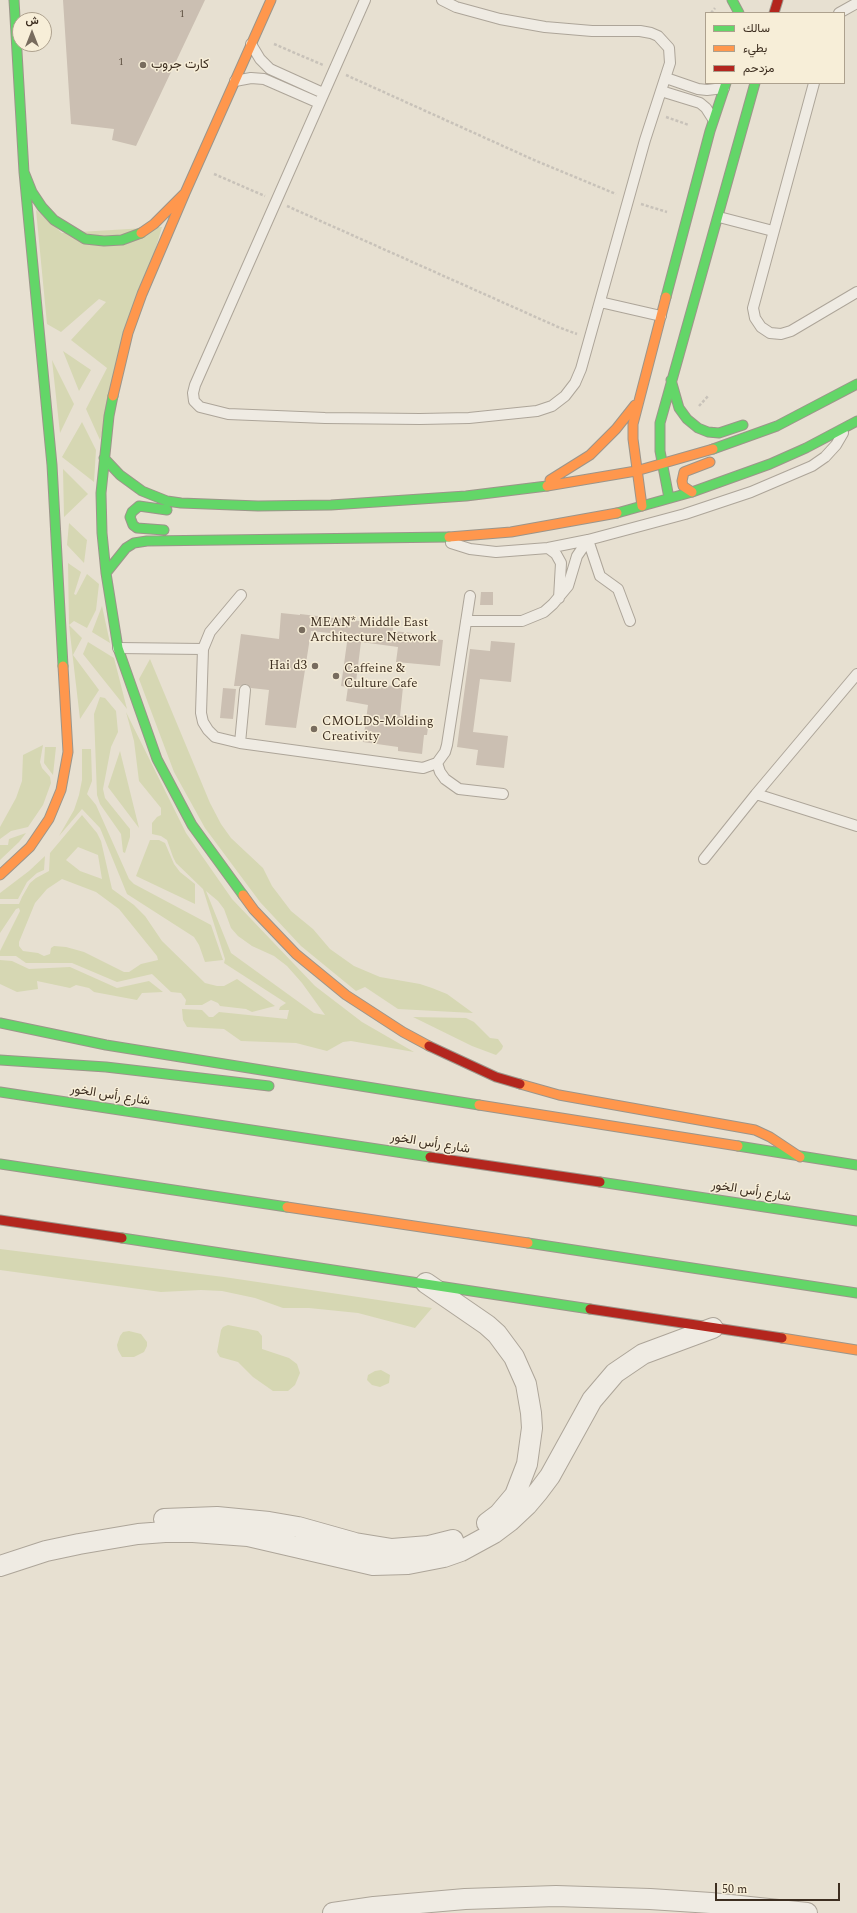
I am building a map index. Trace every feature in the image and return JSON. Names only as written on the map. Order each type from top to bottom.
[{"type":"main road","points":[[0,875],[30,847],[49,819],[61,790],[68,752],[52,465],[24,172],[14,0]]},
{"type":"main road","points":[[271,0],[185,193],[142,294],[128,333],[117,374],[110,409],[101,492],[102,534],[106,573],[118,648],[136,703],[157,759],[192,825],[235,886],[274,932],[306,962],[346,995],[403,1032],[434,1049],[496,1076],[559,1095],[755,1130],[770,1137],[800,1157]]},
{"type":"main road","points":[[732,0],[738,12]]},
{"type":"main road","points":[[774,12],[778,0]]},
{"type":"main road","points":[[669,498],[661,464],[659,439],[660,423],[755,84]]},
{"type":"main road","points":[[634,493],[636,471],[633,432],[638,400],[714,121],[725,86]]},
{"type":"main road","points":[[24,172],[32,192],[42,207],[54,220],[85,239],[104,242],[122,240],[139,234],[154,224],[185,193]]},
{"type":"main road","points":[[671,380],[679,408],[687,420],[698,428],[708,432],[719,433],[750,423]]},
{"type":"main road","points":[[104,458],[130,484],[154,497],[181,503],[258,506],[331,505],[404,501],[529,490],[636,471],[724,446],[764,431],[857,384]]},
{"type":"main road","points":[[529,490],[561,475],[590,455],[616,429],[638,400]]},
{"type":"main road","points":[[799,404],[828,400]]},
{"type":"main road","points":[[106,573],[120,554],[134,543],[154,540],[438,538],[548,527],[614,514],[692,492],[770,464],[846,428],[857,421]]},
{"type":"main road","points":[[692,492],[683,486],[682,481],[684,472],[718,460]]},
{"type":"main road","points":[[634,493],[653,480],[661,464]]},
{"type":"main road","points":[[621,473],[632,480],[634,485],[634,493],[642,506]]},
{"type":"main road","points":[[175,530],[137,528],[131,521],[132,512],[135,509],[144,506],[178,511],[211,512],[220,509],[224,505]]},
{"type":"main road","points":[[438,538],[460,529],[480,525]]},
{"type":"main road","points":[[196,531],[212,540]]},
{"type":"main road","points":[[0,1023],[106,1045],[857,1166]]},
{"type":"main road","points":[[0,1060],[106,1067],[276,1087]]},
{"type":"main road","points":[[308,1087],[328,1081]]},
{"type":"main road","name":"شارع رأس الخور","points":[[0,1092],[857,1221]]},
{"type":"main road","points":[[0,1164],[857,1293]]},
{"type":"main road","points":[[0,1220],[426,1283],[857,1350]]},
{"type":"street","points":[[0,1554],[38,1541],[74,1532],[117,1524],[166,1518],[217,1517],[269,1522],[298,1527],[355,1543],[392,1549],[429,1546],[448,1542],[477,1530],[507,1505],[515,1495],[521,1480],[530,1446],[532,1420],[529,1398],[521,1370],[506,1345],[497,1334],[487,1324],[426,1283]]},
{"type":"street","points":[[0,1566],[46,1551],[79,1544],[138,1534],[172,1532],[248,1536],[373,1565],[408,1564],[444,1557],[467,1548],[494,1533],[510,1521],[527,1505],[550,1476],[592,1400],[615,1373],[643,1354],[713,1328]]},
{"type":"street","points":[[333,1913],[389,1905],[465,1898],[556,1896],[665,1900],[807,1913]]},
{"type":"lane","points":[[365,0],[275,200],[195,385],[193,393],[194,401],[200,407],[228,414],[420,419],[469,418],[537,411],[552,406],[565,396],[575,384],[590,338],[628,199],[666,78],[670,63],[669,48],[658,36],[650,33],[640,31],[592,31],[544,27],[500,19],[456,6],[442,0]]},
{"type":"lane","points":[[841,12],[857,3]]},
{"type":"lane","points":[[251,44],[260,58],[270,69],[323,93]]},
{"type":"lane","points":[[235,81],[251,78],[264,79],[319,103]]},
{"type":"lane","points":[[666,78],[698,89],[707,90],[725,86]]},
{"type":"lane","points":[[814,84],[752,308],[755,318],[761,327],[770,332],[780,334],[791,331],[857,292]]},
{"type":"lane","points":[[661,91],[700,103],[714,121]]},
{"type":"lane","points":[[718,217],[773,231]]},
{"type":"lane","points":[[600,302],[661,316]]},
{"type":"lane","points":[[438,538],[483,551],[510,552],[548,548],[588,540],[720,503],[797,473],[812,466],[825,457],[836,445],[846,428]]},
{"type":"lane","points":[[466,622],[522,621],[544,612],[559,598],[568,586],[577,556],[588,540]]},
{"type":"lane","points":[[588,540],[600,576],[618,589],[630,621]]},
{"type":"lane","points":[[548,548],[556,554],[561,563],[559,598]]},
{"type":"lane","points":[[241,596],[210,632],[202,649],[201,713],[203,722],[215,737],[240,743],[415,768],[423,768],[437,763],[442,758],[447,746],[470,596]]},
{"type":"lane","points":[[118,648],[202,649]]},
{"type":"lane","points":[[704,859],[756,794],[857,674]]},
{"type":"lane","points":[[240,743],[245,690]]},
{"type":"lane","points":[[437,763],[440,772],[445,779],[459,789],[503,794]]},
{"type":"lane","points":[[756,794],[857,826]]},
{"type":"path","points":[[274,44],[534,160],[628,199],[667,212]]},
{"type":"path","points":[[654,113],[689,125]]},
{"type":"path","points":[[214,173],[275,200],[328,226],[558,327],[590,338]]},
{"type":"green space","points":[[36,210],[62,233],[162,227],[100,440],[86,409],[107,368],[71,340],[106,302],[99,299],[61,332],[47,324]]},
{"type":"green space","points":[[63,351],[91,370],[79,391]]},
{"type":"green space","points":[[52,360],[74,404],[60,433]]},
{"type":"green space","points":[[82,422],[96,450],[94,482],[62,457]]},
{"type":"green space","points":[[63,469],[88,494],[64,517]]},
{"type":"green space","points":[[69,523],[87,540],[84,563],[67,545]]},
{"type":"green space","points":[[68,563],[81,572],[74,594],[76,595],[87,574],[99,584],[96,610],[87,628],[74,621],[69,625]]},
{"type":"green space","points":[[102,606],[110,643],[92,632]]},
{"type":"green space","points":[[69,625],[82,638],[73,655],[99,690],[80,719]]},
{"type":"green space","points":[[88,642],[114,658],[127,709],[83,654]]},
{"type":"green space","points":[[150,659],[210,803],[221,824],[231,838],[263,868],[272,886],[291,911],[313,929],[330,949],[354,966],[380,977],[420,984],[432,988],[447,994],[473,1013],[398,1009],[365,987],[356,991],[301,946],[260,902],[205,828],[174,772],[139,679]]},
{"type":"green space","points":[[100,697],[105,698],[116,711],[118,732],[111,747],[103,789],[105,798],[130,829],[130,837],[125,853],[123,852],[121,834],[100,804],[97,795],[94,714]]},
{"type":"green space","points":[[126,712],[186,833],[232,899],[315,986],[362,1022],[414,1052],[351,1041],[343,1042],[327,1051],[296,1043],[241,1041],[224,1029],[187,1027],[183,1020],[182,1009],[202,1010],[209,1017],[213,1017],[219,1012],[287,1019],[289,1010],[279,1010],[280,1007],[286,1003],[224,963],[225,959],[203,889],[176,863],[167,840],[161,836],[152,834],[152,823],[161,815],[161,808],[139,781],[134,741]],"holes":[[[206,891],[218,901],[224,909],[231,928],[238,936],[252,946],[274,956],[287,966],[302,983],[325,1015],[314,1013],[231,953]]]},
{"type":"green space","points":[[43,745],[40,762],[42,768],[50,777],[51,783],[43,805],[28,827],[11,831],[0,839],[0,827],[16,798],[22,781],[23,755]]},
{"type":"green space","points":[[45,747],[56,747],[53,775],[44,763]]},
{"type":"green space","points":[[82,749],[91,749],[92,781],[87,794],[96,805],[129,879],[134,884],[211,925],[223,960],[205,962],[199,945],[194,937],[127,894],[100,828],[82,809],[59,836],[74,810],[79,795],[82,780]]},
{"type":"green space","points":[[120,751],[139,828],[108,787]]},
{"type":"green space","points":[[82,815],[97,833],[101,841],[112,889],[134,905],[145,916],[162,941],[205,983],[224,986],[237,979],[275,1006],[252,1012],[246,1009],[220,1006],[218,1003],[211,1000],[202,1005],[185,1005],[186,1000],[181,993],[171,992],[152,974],[117,982],[72,963],[26,963],[16,956],[0,956],[0,951],[20,911],[19,908],[16,909],[0,933],[0,904],[19,904],[30,883],[49,871],[50,853]],"holes":[[[78,847],[98,855],[102,879],[80,871],[66,860]],[[62,879],[96,892],[119,909],[157,956],[158,960],[141,964],[129,972],[124,972],[84,952],[66,947],[54,946],[51,948],[50,954],[44,956],[38,953],[23,951],[19,946],[19,942],[35,903],[47,889]]]},
{"type":"green space","points":[[26,833],[19,842],[0,860],[0,845],[8,845],[9,839]]},
{"type":"green space","points":[[150,840],[159,840],[165,843],[174,864],[180,872],[195,884],[195,904],[136,876]]},
{"type":"green space","points":[[45,856],[44,870],[37,873],[27,882],[18,899],[0,899],[0,893],[29,871]]},
{"type":"green space","points":[[0,960],[12,961],[29,969],[70,967],[117,988],[149,981],[163,992],[142,993],[137,1000],[94,992],[89,988],[76,985],[70,988],[37,981],[38,989],[17,992],[0,984]]},
{"type":"green space","points":[[413,1017],[466,1018],[474,1022],[490,1038],[498,1039],[503,1046],[502,1049],[496,1055],[472,1046]]},
{"type":"green space","points":[[0,1249],[224,1277],[432,1308],[415,1328],[358,1313],[309,1308],[283,1308],[255,1298],[222,1291],[201,1290],[161,1292],[0,1270]]},
{"type":"green space","points":[[228,1325],[258,1331],[262,1336],[262,1349],[289,1358],[297,1364],[300,1373],[295,1385],[288,1391],[273,1391],[253,1377],[238,1362],[220,1357],[217,1352],[221,1330],[223,1327]]},
{"type":"green space","points":[[129,1331],[141,1334],[147,1342],[147,1346],[144,1352],[134,1357],[122,1357],[117,1345],[123,1332]]},
{"type":"green space","points":[[381,1370],[390,1375],[389,1383],[380,1387],[372,1385],[367,1380],[368,1375],[375,1371]]},
{"type":"building","points":[[63,0],[205,0],[136,146],[112,140],[114,129],[71,124]]},
{"type":"building","points":[[481,592],[493,592],[493,605],[480,605]]},
{"type":"building","points":[[281,613],[393,625],[393,631],[412,633],[412,637],[443,640],[440,666],[396,662],[398,647],[361,642],[356,682],[403,687],[400,716],[429,720],[427,735],[424,735],[422,754],[398,751],[398,747],[363,742],[368,705],[346,701],[348,687],[341,686],[348,635],[311,631],[296,728],[265,725],[269,690],[251,688],[246,684],[234,686],[241,634],[279,639]]},
{"type":"building","points":[[491,641],[515,643],[511,682],[480,679],[473,732],[508,736],[504,768],[476,765],[478,750],[457,747],[470,649],[490,651]]},
{"type":"building","points":[[223,688],[236,689],[233,719],[220,718]]},
{"type":"traffic: fast","points":[[14,0],[24,172],[32,192],[42,207],[54,220],[85,239],[104,241],[122,240],[141,233]]},
{"type":"traffic: fast","points":[[732,0],[738,12]]},
{"type":"traffic: fast","points":[[666,297],[710,131],[726,84]]},
{"type":"traffic: fast","points":[[669,498],[660,451],[660,423],[755,84]]},
{"type":"traffic: fast","points":[[24,172],[52,465],[63,666]]},
{"type":"traffic: fast","points":[[671,380],[679,408],[687,419],[698,428],[708,432],[719,433],[743,425]]},
{"type":"traffic: fast","points":[[713,449],[777,426],[857,384]]},
{"type":"traffic: fast","points":[[113,396],[109,416],[101,493],[102,533],[106,573],[118,648],[157,759],[192,825],[243,895]]},
{"type":"traffic: fast","points":[[617,513],[692,492],[770,464],[806,448],[857,421]]},
{"type":"traffic: fast","points":[[104,458],[120,475],[142,491],[167,501],[181,503],[258,506],[331,505],[466,496],[547,486]]},
{"type":"traffic: fast","points":[[164,530],[137,528],[133,525],[130,517],[132,512],[139,506],[167,510]]},
{"type":"traffic: fast","points":[[106,573],[126,548],[134,543],[147,541],[449,537]]},
{"type":"traffic: fast","points":[[0,1023],[106,1045],[479,1105]]},
{"type":"traffic: fast","points":[[0,1060],[106,1067],[269,1086]]},
{"type":"traffic: fast","points":[[0,1092],[430,1157]]},
{"type":"traffic: fast","points":[[738,1146],[857,1165]]},
{"type":"traffic: fast","points":[[0,1164],[287,1207]]},
{"type":"traffic: fast","points":[[600,1182],[857,1221]]},
{"type":"traffic: fast","points":[[122,1238],[590,1309]]},
{"type":"traffic: fast","points":[[528,1243],[857,1293]]},
{"type":"traffic: slow","points":[[141,233],[154,224],[185,193],[271,0]]},
{"type":"traffic: slow","points":[[113,396],[128,333],[142,294],[185,193]]},
{"type":"traffic: slow","points":[[642,506],[633,439],[633,424],[666,297]]},
{"type":"traffic: slow","points":[[550,480],[590,455],[616,429],[635,405]]},
{"type":"traffic: slow","points":[[547,486],[636,471],[713,449]]},
{"type":"traffic: slow","points":[[692,492],[683,486],[682,481],[684,472],[710,462]]},
{"type":"traffic: slow","points":[[449,537],[511,532],[617,513]]},
{"type":"traffic: slow","points":[[0,875],[30,847],[49,819],[61,790],[68,752],[63,666]]},
{"type":"traffic: slow","points":[[243,895],[254,910],[296,954],[346,995],[403,1032],[429,1046]]},
{"type":"traffic: slow","points":[[520,1084],[559,1095],[755,1130],[770,1137],[800,1157]]},
{"type":"traffic: slow","points":[[479,1105],[738,1146]]},
{"type":"traffic: slow","points":[[287,1207],[528,1243]]},
{"type":"traffic: slow","points":[[782,1338],[857,1350]]},
{"type":"traffic: jam","points":[[774,12],[778,0]]},
{"type":"traffic: jam","points":[[429,1046],[496,1077],[520,1084]]},
{"type":"traffic: jam","points":[[430,1157],[600,1182]]},
{"type":"traffic: jam","points":[[0,1220],[122,1238]]},
{"type":"traffic: jam","points":[[590,1309],[782,1338]]},
{"type":"place","name":"كارت جروب","points":[[143,65]]},
{"type":"place","name":"MEAN* Middle East Architecture Network","points":[[302,630]]},
{"type":"place","name":"Hai d3","points":[[315,666]]},
{"type":"place","name":"Caffeine & Culture Cafe","points":[[336,676]]},
{"type":"place","name":"CMOLDS-Molding Creativity","points":[[314,729]]}]
